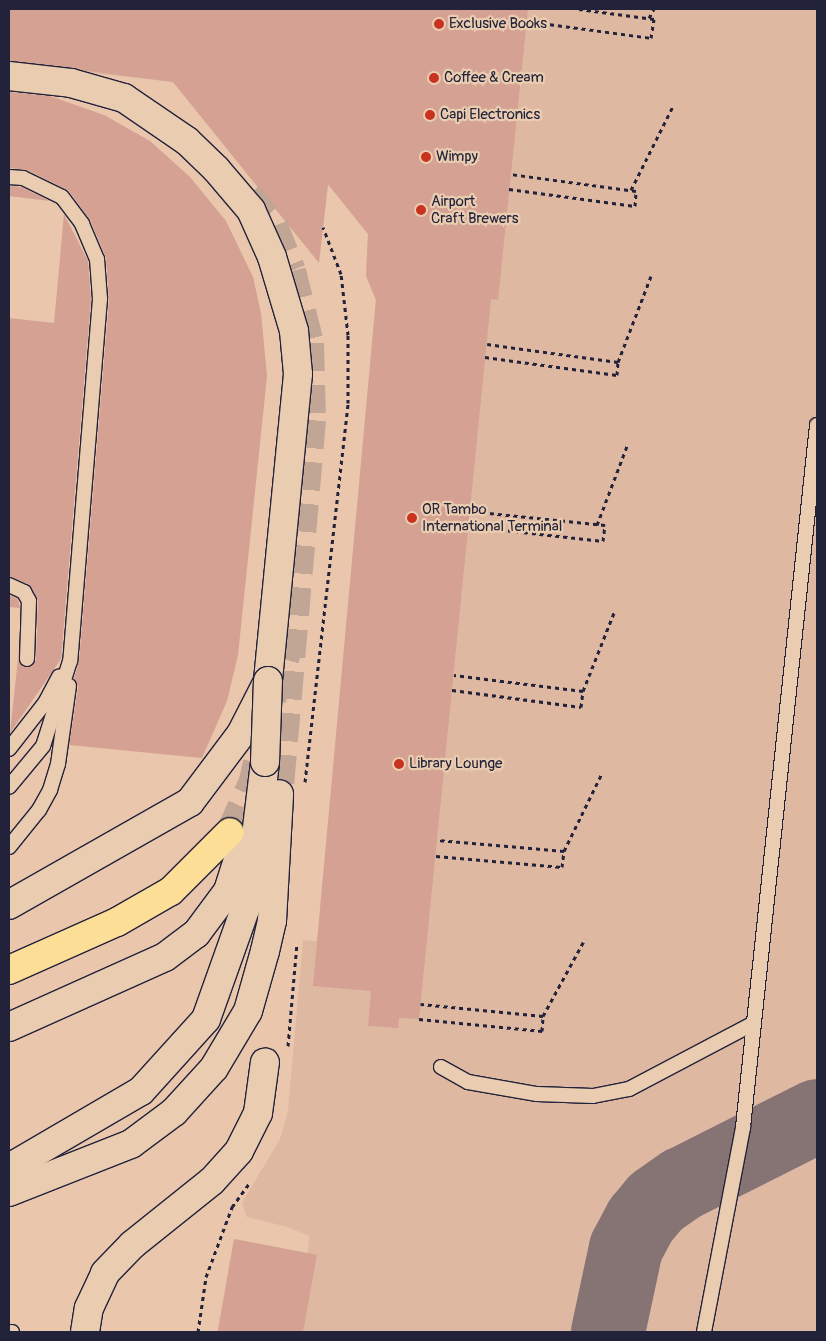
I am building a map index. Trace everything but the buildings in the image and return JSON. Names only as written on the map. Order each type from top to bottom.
[{"type":"highway","points":[[9,970],[118,922],[171,891],[230,832]]},
{"type":"street","points":[[9,76],[72,83],[124,98],[187,141],[251,210],[272,256],[294,331],[298,374],[268,681],[265,762],[248,900],[206,1019],[141,1091],[9,1168]]},
{"type":"street","points":[[9,905],[190,802],[241,734],[268,681]]},
{"type":"street","points":[[9,1027],[165,957],[202,927],[228,891],[265,762]]},
{"type":"street","points":[[9,1192],[132,1144],[174,1112],[214,1068],[256,990],[272,921],[279,794]]},
{"type":"street","points":[[85,1332],[89,1308],[105,1273],[132,1245],[212,1181],[239,1151],[258,1113],[265,1062]]},
{"type":"lane","points":[[9,177],[23,178],[62,197],[82,224],[97,258],[100,299],[97,357],[61,747],[50,790],[39,810],[9,847]]},
{"type":"lane","points":[[704,1332],[743,1127],[817,425]]},
{"type":"lane","points":[[9,585],[24,592],[29,601],[27,658]]},
{"type":"lane","points":[[9,749],[45,703],[71,641]]},
{"type":"lane","points":[[9,788],[43,746],[70,661]]},
{"type":"lane","points":[[441,1067],[468,1082],[537,1094],[593,1096],[629,1089],[754,1023]]},
{"type":"path","points":[[526,21],[651,38],[654,19],[579,9]]},
{"type":"path","points":[[649,18],[654,9]]},
{"type":"path","points":[[632,190],[672,106]]},
{"type":"path","points":[[509,189],[635,206],[636,190],[510,174]]},
{"type":"path","points":[[485,357],[617,375],[618,362],[651,276]]},
{"type":"path","points":[[487,344],[618,362]]},
{"type":"path","points":[[597,524],[627,446]]},
{"type":"path","points":[[468,526],[603,541],[605,525],[470,511]]},
{"type":"path","points":[[452,690],[581,707],[583,691],[615,610]]},
{"type":"path","points":[[454,675],[583,691]]},
{"type":"path","points":[[436,856],[562,867],[564,851],[602,773]]},
{"type":"path","points":[[437,840],[564,851]]},
{"type":"path","points":[[419,1019],[542,1031],[544,1016],[584,939]]},
{"type":"path","points":[[421,1004],[544,1016]]},
{"type":"shaded area","points":[[9,9],[817,9],[817,1332],[217,1332],[234,1239],[308,1253],[309,1236],[288,1227],[247,1217],[242,1203],[280,1139],[288,1111],[303,940],[317,941],[376,300],[366,276],[368,234],[328,185],[323,227],[173,82],[9,64]]},
{"type":"taxiway","points":[[608,1332],[626,1248],[641,1220],[656,1202],[682,1184],[817,1116]]},
{"type":"tunnel","points":[[248,195],[274,226],[292,271],[310,343],[312,420],[279,794]]},
{"type":"tunnel","points":[[272,699],[291,641]]},
{"type":"tunnel","points":[[230,832],[253,781],[257,762]]},
{"type":"place","name":"Exclusive Books","points":[[439,24]]},
{"type":"place","name":"Coffee & Cream","points":[[434,78]]},
{"type":"place","name":"Capi Electronics","points":[[430,115]]},
{"type":"place","name":"Wimpy","points":[[426,157]]},
{"type":"place","name":"Airport Craft Brewers","points":[[421,210]]},
{"type":"place","name":"OR Tambo International Terminal","points":[[412,518]]},
{"type":"place","name":"Library Lounge","points":[[399,764]]}]
